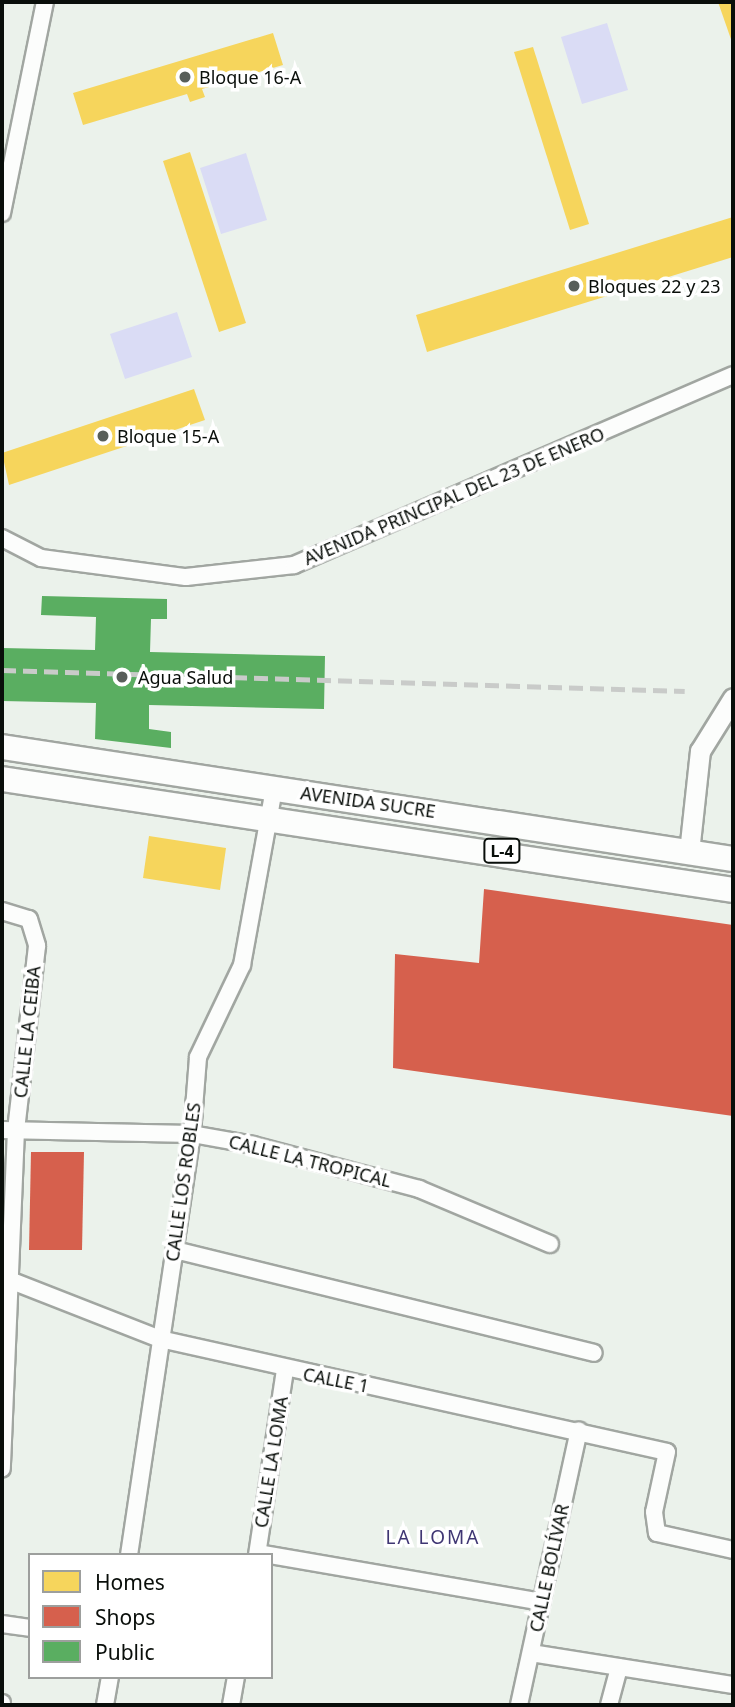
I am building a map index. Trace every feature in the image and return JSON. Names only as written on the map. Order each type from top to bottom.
[{"type":"main road","name":"AVENIDA SUCRE","points":[[2,747],[733,859]]},
{"type":"main road","name":"AVENIDA SUCRE","points":[[2,779],[733,890]]},
{"type":"street","points":[[2,213],[46,2]]},
{"type":"street","name":"AVENIDA PRINCIPAL DEL 23 DE ENERO","points":[[2,538],[41,558],[186,577],[294,565],[733,375]]},
{"type":"street","points":[[689,852],[700,751],[733,698]]},
{"type":"street","name":"CALLE LOS ROBLES","points":[[129,1553],[192,1134],[198,1057],[242,965],[274,789]]},
{"type":"street","name":"CALLE LA CEIBA","points":[[2,911],[29,919],[36,934],[9,1130],[12,1281],[2,1469]]},
{"type":"street","name":"CALLE LA TROPICAL","points":[[9,1130],[192,1134],[341,1165],[493,1215],[550,1244]]},
{"type":"street","points":[[174,1250],[594,1353]]},
{"type":"street","name":"CALLE 1","points":[[12,1281],[160,1339],[285,1369],[579,1430],[667,1452],[654,1512],[657,1533],[733,1550]]},
{"type":"street","name":"CALLE LA LOMA","points":[[258,1553],[285,1369]]},
{"type":"street","name":"CALLE BOLÍVAR","points":[[519,1705],[579,1430]]},
{"type":"street","points":[[273,1557],[541,1602]]},
{"type":"street","points":[[2,1624],[28,1628]]},
{"type":"street","points":[[531,1653],[733,1685]]},
{"type":"street","points":[[609,1705],[619,1667]]},
{"type":"street","points":[[105,1705],[110,1679]]},
{"type":"street","points":[[231,1705],[236,1679]]},
{"type":"shaded area","points":[[607,23],[628,90],[582,104],[561,37]]},
{"type":"shaded area","points":[[246,153],[267,220],[221,234],[200,168]]},
{"type":"shaded area","points":[[177,312],[192,357],[125,379],[110,334]]},
{"type":"building: Homes","points":[[718,2],[733,2],[733,45]]},
{"type":"building: Homes","name":"Bloque 16-A","points":[[273,33],[283,65],[202,89],[205,97],[190,102],[187,94],[83,125],[73,93]]},
{"type":"building: Homes","points":[[533,47],[589,224],[570,230],[514,52]]},
{"type":"building: Homes","points":[[190,152],[246,323],[219,332],[163,161]]},
{"type":"building: Homes","name":"Bloques 22 y 23","points":[[733,217],[733,257],[427,352],[416,315]]},
{"type":"building: Homes","name":"Bloque 15-A","points":[[194,389],[205,420],[9,485],[2,453]]},
{"type":"building: Homes","points":[[149,836],[226,848],[220,890],[143,878]]},
{"type":"building: Shops","points":[[484,889],[733,925],[733,1116],[393,1068],[395,954],[479,963]]},
{"type":"building: Shops","points":[[31,1152],[84,1152],[82,1250],[29,1250]]},
{"type":"building: Public","points":[[42,596],[167,599],[167,619],[151,619],[150,652],[325,656],[324,709],[149,705],[149,729],[171,732],[171,748],[95,739],[96,703],[2,701],[2,648],[95,650],[96,617],[41,615]]},
{"type":"railway","points":[[2,670],[685,691]]},
{"type":"place","name":"Bloque 16-A","points":[[185,77]]},
{"type":"place","name":"Bloques 22 y 23","points":[[574,286]]},
{"type":"place","name":"Bloque 15-A","points":[[103,436]]},
{"type":"place","name":"Agua Salud","points":[[122,677]]},
{"type":"district","name":"LA LOMA","points":[[433,1538]]}]
